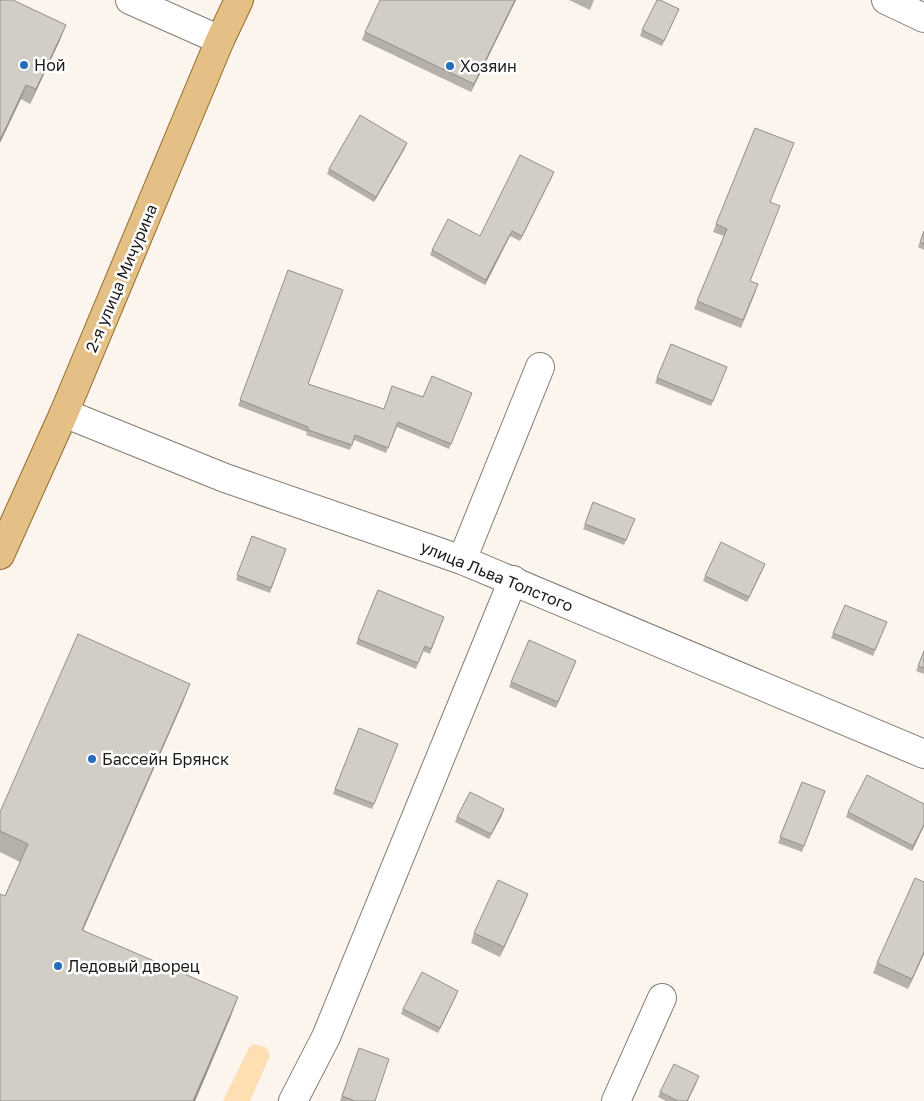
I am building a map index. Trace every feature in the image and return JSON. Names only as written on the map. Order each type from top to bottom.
[{"type":"main road","name":"2-я улица Мичурина","points":[[0,555],[64,413],[238,0]]},
{"type":"street","points":[[130,0],[220,40]]},
{"type":"street","points":[[886,0],[924,18]]},
{"type":"street","points":[[462,560],[540,366]]},
{"type":"street","name":"улица Льва Толстого","points":[[64,413],[225,478],[462,560],[513,580],[924,754]]},
{"type":"street","points":[[293,1101],[326,1037],[513,580]]},
{"type":"street","points":[[616,1101],[662,998]]},
{"type":"shaded area","points":[[254,1044],[267,1048],[270,1056],[250,1101],[223,1101],[249,1048]]},
{"type":"building","name":"Ной","points":[[0,0],[13,0],[66,25],[36,89],[26,85],[0,140]]},
{"type":"building","name":"Хозяин","points":[[380,0],[515,0],[474,84],[365,32]]},
{"type":"building","points":[[657,0],[679,9],[664,41],[642,30]]},
{"type":"building","points":[[360,115],[407,143],[376,197],[329,169]]},
{"type":"building","points":[[755,128],[794,143],[770,202],[780,206],[750,281],[758,284],[743,320],[697,301],[727,229],[716,224]]},
{"type":"building","points":[[520,155],[554,172],[522,236],[512,231],[486,280],[432,250],[448,219],[480,236]]},
{"type":"building","points":[[924,231],[924,244],[920,242]]},
{"type":"building","points":[[288,270],[343,290],[308,384],[384,409],[392,386],[423,397],[432,376],[472,393],[451,444],[398,422],[388,448],[355,435],[352,445],[308,430],[308,427],[240,400]]},
{"type":"building","points":[[671,344],[727,367],[713,401],[657,378]]},
{"type":"building","points":[[593,502],[635,519],[626,540],[585,524]]},
{"type":"building","points":[[252,536],[286,549],[271,588],[237,575]]},
{"type":"building","points":[[721,542],[765,564],[749,597],[705,576]]},
{"type":"building","points":[[378,590],[444,617],[431,649],[425,646],[418,663],[358,639]]},
{"type":"building","points":[[845,605],[887,622],[875,650],[833,633]]},
{"type":"building","points":[[78,634],[190,684],[82,930],[238,997],[193,1101],[0,1101],[0,894],[5,896],[28,844],[0,831],[0,812]]},
{"type":"building","points":[[529,640],[576,661],[558,702],[511,682]]},
{"type":"building","points":[[924,651],[924,668],[918,666]]},
{"type":"building","points":[[359,728],[398,744],[374,804],[335,789]]},
{"type":"building","points":[[867,775],[924,804],[924,825],[913,846],[848,812]]},
{"type":"building","points":[[802,782],[825,791],[804,846],[780,837]]},
{"type":"building","points":[[470,792],[504,809],[491,834],[457,817]]},
{"type":"building","points":[[915,878],[924,882],[924,952],[912,979],[877,963]]},
{"type":"building","points":[[498,880],[528,894],[504,947],[474,933]]},
{"type":"building","points":[[422,972],[458,991],[440,1028],[403,1009]]},
{"type":"building","points":[[359,1048],[389,1059],[375,1101],[355,1101],[342,1096]]},
{"type":"building","points":[[674,1064],[699,1076],[687,1101],[678,1101],[660,1092]]},
{"type":"place","name":"Ной","points":[[24,65]]},
{"type":"place","name":"Хозяин","points":[[450,66]]},
{"type":"place","name":"Бассейн Брянск","points":[[92,759]]},
{"type":"place","name":"Ледовый дворец","points":[[58,966]]}]
